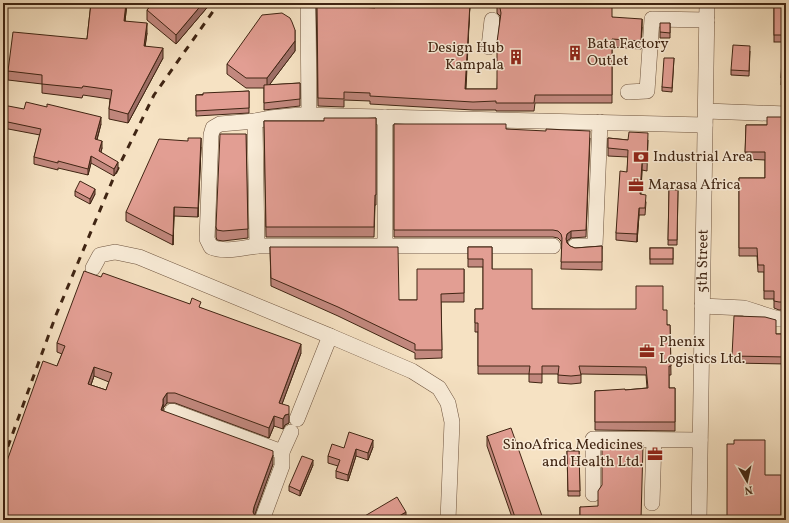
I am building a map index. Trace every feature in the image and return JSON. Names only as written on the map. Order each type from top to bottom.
[{"type":"street","points":[[308,3],[309,115]]},
{"type":"street","name":"5th Street","points":[[699,520],[707,3]]},
{"type":"street","points":[[628,92],[646,91],[652,19],[707,20]]},
{"type":"street","points":[[489,47],[492,20]]},
{"type":"street","points":[[553,246],[257,246],[230,250],[217,249],[211,246],[207,239],[211,135],[213,128],[220,124],[309,115],[600,122],[786,114]]},
{"type":"street","points":[[385,117],[385,246]]},
{"type":"street","points":[[255,121],[257,246]]},
{"type":"street","points":[[574,246],[595,246],[600,122]]},
{"type":"street","points":[[93,268],[100,255],[115,252],[139,258],[412,371],[439,388],[448,403],[452,422],[448,520]]},
{"type":"street","points":[[702,306],[744,308],[786,320]]},
{"type":"street","points":[[262,520],[282,466],[282,452],[330,336]]},
{"type":"street","points":[[172,411],[282,452]]},
{"type":"street","points":[[593,494],[593,440],[700,440]]},
{"type":"street","points":[[652,502],[654,440]]},
{"type":"building","points":[[91,3],[126,3],[124,21],[147,23],[144,46],[163,48],[128,114],[109,109],[112,90],[83,86],[82,88],[42,84],[42,75],[8,71],[13,32],[87,39]]},
{"type":"building","points":[[153,3],[203,3],[176,35],[147,10]]},
{"type":"building","points":[[317,3],[361,3],[361,7],[375,8],[375,3],[470,3],[465,89],[497,89],[497,42],[501,13],[497,3],[612,3],[612,17],[642,19],[641,41],[612,39],[612,95],[535,95],[534,103],[496,103],[496,101],[473,102],[370,96],[370,93],[344,92],[344,99],[318,98]]},
{"type":"building","points":[[774,4],[786,4],[786,35],[774,35]]},
{"type":"building","points":[[282,13],[290,18],[292,22],[295,30],[295,41],[267,78],[246,78],[227,64],[262,15]]},
{"type":"building","points":[[660,23],[670,23],[670,33],[660,32]]},
{"type":"building","points":[[733,45],[750,46],[749,71],[731,70]]},
{"type":"building","points":[[664,58],[674,58],[672,88],[662,87]]},
{"type":"building","points":[[782,58],[786,58],[786,78],[781,78]]},
{"type":"building","points":[[300,83],[300,99],[264,103],[264,85]]},
{"type":"building","points":[[249,91],[249,108],[196,111],[196,95],[203,95],[203,93]]},
{"type":"building","points":[[26,102],[47,107],[47,104],[101,117],[95,139],[102,141],[99,151],[118,162],[114,169],[91,156],[88,169],[58,161],[58,163],[34,157],[41,129],[3,121],[3,105],[24,109]]},
{"type":"building","points":[[767,117],[786,117],[786,302],[774,301],[774,291],[764,291],[764,265],[758,265],[757,248],[739,248],[739,178],[765,178],[765,152],[745,152],[746,125],[767,125]]},
{"type":"building","points":[[324,118],[376,118],[376,195],[374,227],[266,227],[264,121],[324,121]]},
{"type":"building","points":[[394,124],[506,124],[506,129],[590,131],[586,230],[571,231],[567,234],[566,239],[570,246],[575,248],[602,246],[602,262],[561,262],[561,234],[558,231],[553,230],[394,230]]},
{"type":"building","points":[[629,132],[648,133],[647,163],[642,163],[640,194],[646,195],[645,208],[639,208],[637,234],[616,233],[620,171],[627,172],[628,150],[608,148],[608,138],[628,140]]},
{"type":"building","points":[[220,134],[246,134],[248,229],[223,231],[217,230],[216,227]]},
{"type":"building","points":[[188,138],[201,138],[198,208],[174,207],[173,236],[126,212],[159,139],[188,141]]},
{"type":"building","points":[[80,181],[95,189],[90,199],[75,191]]},
{"type":"building","points":[[669,190],[678,190],[677,240],[668,240]]},
{"type":"building","points":[[270,247],[398,247],[399,300],[417,300],[417,269],[464,269],[464,293],[441,294],[442,350],[415,350],[415,344],[338,307],[271,278]]},
{"type":"building","points":[[468,247],[492,247],[492,269],[532,269],[532,309],[636,309],[636,286],[663,286],[663,310],[667,310],[667,325],[670,325],[671,366],[669,366],[669,388],[675,388],[675,422],[595,422],[595,391],[648,388],[646,367],[579,366],[581,375],[571,376],[558,375],[559,366],[542,366],[542,374],[529,374],[530,366],[478,366],[478,323],[475,323],[475,309],[483,309],[483,259],[468,259]]},
{"type":"building","points":[[650,248],[673,248],[673,259],[650,259]]},
{"type":"building","points":[[84,271],[101,277],[103,273],[190,304],[192,298],[201,302],[199,307],[301,344],[279,403],[289,406],[289,414],[285,415],[283,419],[274,416],[269,428],[175,393],[167,393],[163,399],[161,410],[273,451],[273,455],[254,507],[253,512],[255,516],[253,520],[3,520],[3,472],[43,361],[57,366],[65,346],[57,343]],"holes":[[[94,367],[112,373],[106,390],[88,384]]]},
{"type":"building","points":[[734,316],[765,317],[776,320],[776,334],[786,334],[786,357],[732,356]]},
{"type":"building","points":[[511,428],[542,516],[531,520],[516,520],[487,436]]},
{"type":"building","points":[[349,432],[373,440],[368,453],[356,449],[348,475],[336,471],[340,460],[328,456],[332,444],[344,448]]},
{"type":"building","points":[[734,440],[765,440],[765,475],[781,475],[781,516],[786,516],[786,520],[727,520],[727,444],[734,444]]},
{"type":"building","points":[[602,444],[643,445],[641,520],[580,519],[580,507],[598,506],[598,491],[602,485]]},
{"type":"building","points":[[567,451],[579,451],[580,491],[568,491]]},
{"type":"building","points":[[302,456],[313,460],[300,491],[289,486]]},
{"type":"building","points":[[397,497],[406,512],[394,519],[395,520],[358,520]]},
{"type":"railway","points":[[3,460],[56,315],[116,172],[154,95],[219,3]]},
{"type":"place","name":"Bata Factory Outlet","points":[[575,53]]},
{"type":"place","name":"Design Hub Kampala","points":[[516,57]]},
{"type":"place","name":"Industrial Area","points":[[641,157]]},
{"type":"place","name":"Marasa Africa","points":[[636,185]]},
{"type":"place","name":"Phenix Logistics Ltd.","points":[[647,351]]},
{"type":"place","name":"SinoAfrica Medicines and Health Ltd.","points":[[655,454]]}]
